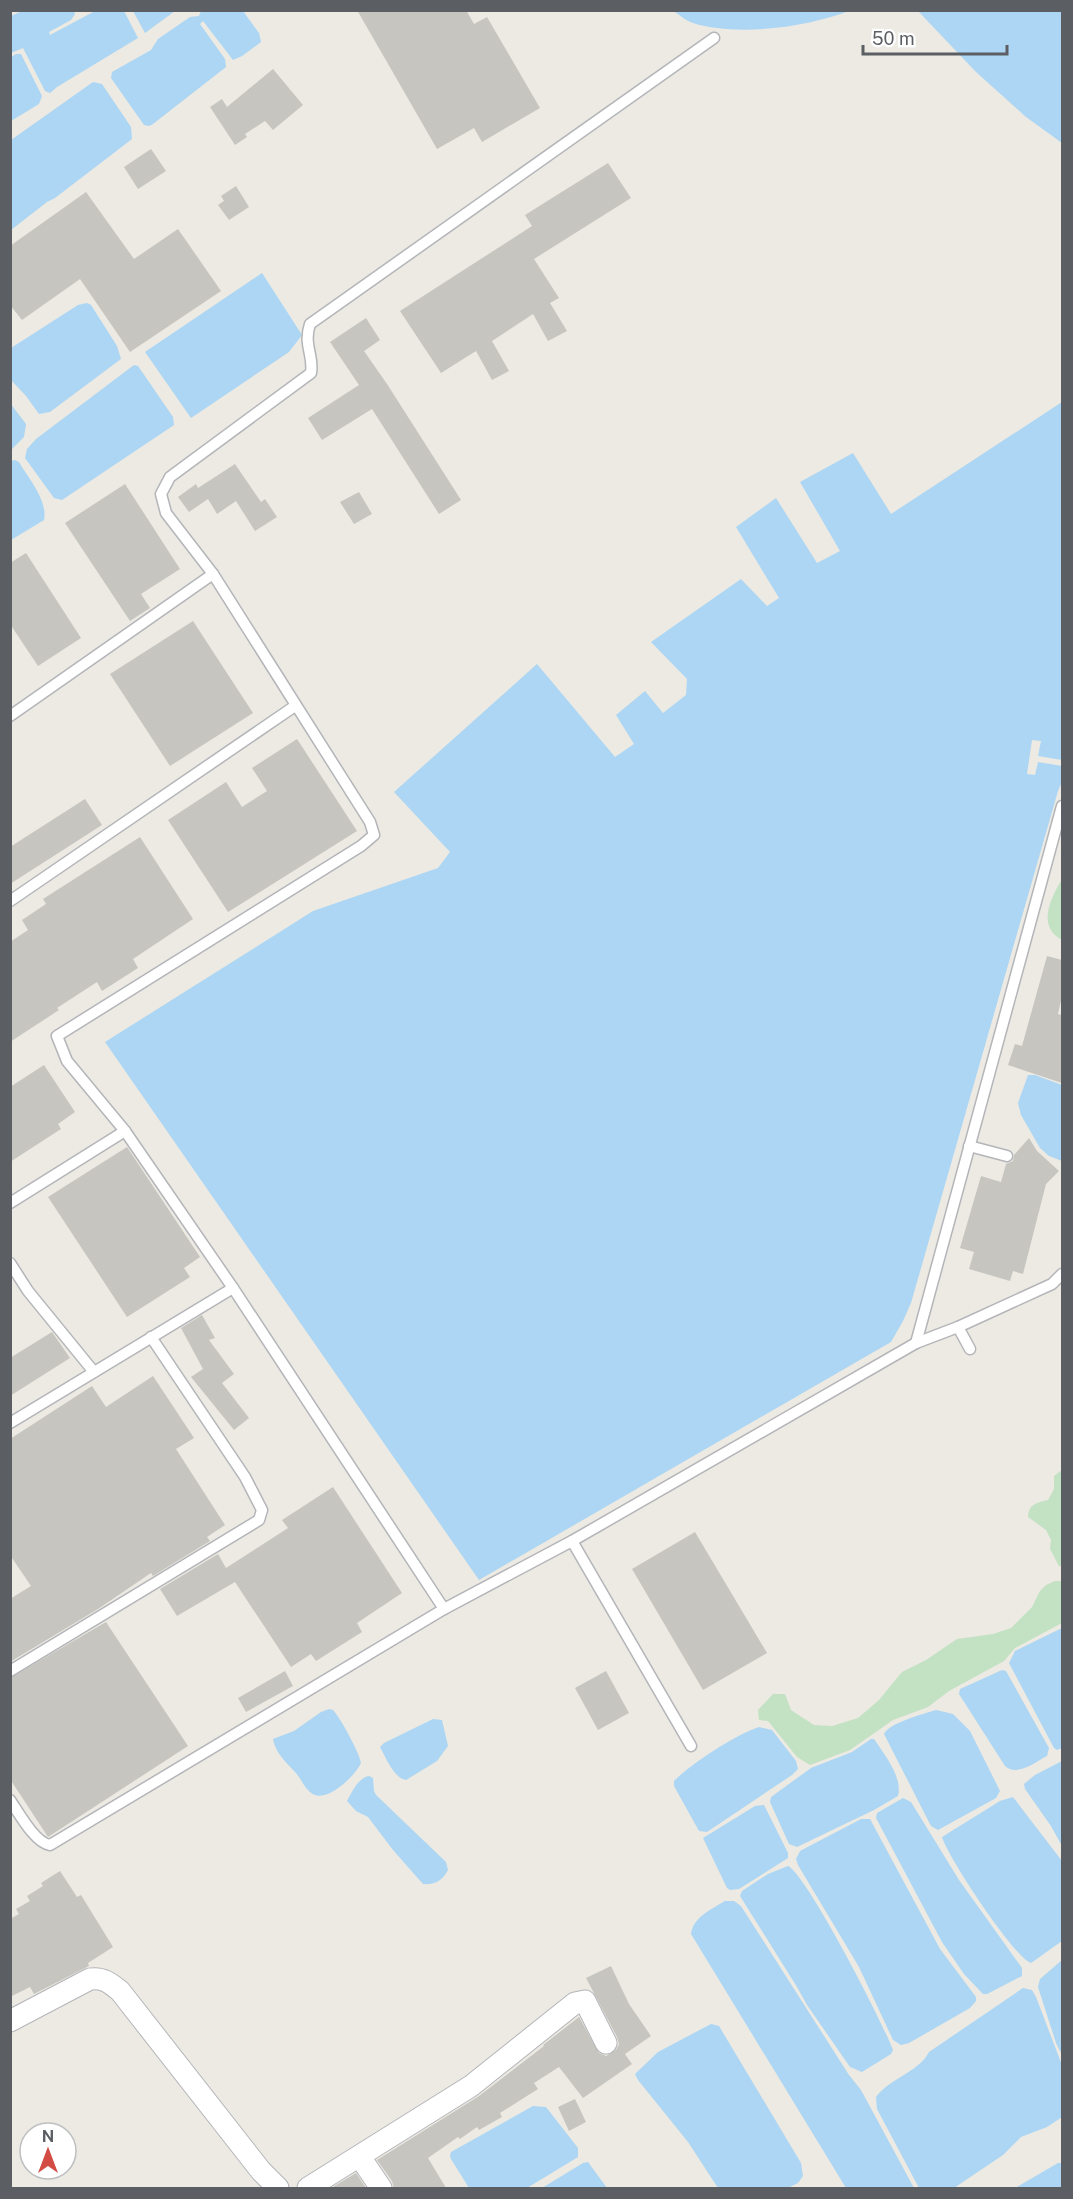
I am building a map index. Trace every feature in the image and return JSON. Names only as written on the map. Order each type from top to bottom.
[{"type":"street","points":[[10,2021],[90,1979],[99,1978],[110,1983],[120,1991],[261,2171],[278,2188]]},
{"type":"street","points":[[308,2188],[471,2086],[575,2003],[585,2001],[606,2043]]},
{"type":"street","points":[[360,2157],[381,2188]]},
{"type":"lane","points":[[444,1610],[233,1288],[125,1131],[68,1061],[57,1036],[361,846],[374,835],[370,822],[213,574],[166,513],[161,494],[170,477],[311,374],[312,367],[306,342],[310,324],[714,38]]},
{"type":"lane","points":[[10,716],[213,574]]},
{"type":"lane","points":[[10,901],[295,706]]},
{"type":"lane","points":[[916,1343],[1062,806]]},
{"type":"lane","points":[[10,1203],[125,1131]]},
{"type":"lane","points":[[969,1146],[1007,1156]]},
{"type":"lane","points":[[10,1263],[28,1291],[94,1372]]},
{"type":"lane","points":[[10,1800],[37,1838],[43,1844],[50,1845],[444,1610],[572,1541],[916,1343],[958,1327],[1052,1284],[1062,1274]]},
{"type":"lane","points":[[10,1423],[233,1288]]},
{"type":"lane","points":[[958,1327],[969,1349]]},
{"type":"lane","points":[[10,1671],[259,1520],[262,1510],[245,1477],[151,1337]]},
{"type":"lane","points":[[572,1541],[691,1746]]},
{"type":"green space","points":[[1062,879],[1062,940],[1049,927],[1048,911]]},
{"type":"green space","points":[[1062,1470],[1062,1566],[1059,1566],[1050,1549],[1051,1540],[1046,1530],[1028,1517],[1034,1505],[1048,1500],[1054,1489],[1054,1476]]},
{"type":"green space","points":[[1055,1581],[1062,1581],[1062,1623],[1015,1648],[1004,1661],[949,1691],[928,1707],[893,1720],[850,1750],[810,1765],[797,1757],[768,1721],[759,1720],[758,1710],[773,1694],[785,1694],[791,1710],[814,1725],[832,1726],[858,1718],[879,1700],[902,1672],[926,1660],[957,1639],[993,1634],[1011,1628],[1032,1607],[1040,1591]]},
{"type":"water","points":[[22,11],[74,11],[75,14],[71,20],[49,32],[50,35],[95,11],[124,11],[138,38],[50,93],[45,91],[23,48],[11,53],[11,16]]},
{"type":"water","points":[[133,11],[175,11],[145,33]]},
{"type":"water","points":[[201,11],[243,11],[259,33],[261,42],[233,60],[203,21],[200,24],[225,59],[226,67],[153,124],[144,125],[111,78],[112,72],[151,50],[158,39],[190,17],[199,16]]},
{"type":"water","points":[[673,11],[849,11],[793,26],[751,30],[711,27],[693,23]]},
{"type":"water","points":[[918,11],[1062,11],[1062,143],[1026,117],[976,72]]},
{"type":"water","points":[[21,54],[42,96],[39,104],[11,121],[11,57]]},
{"type":"water","points":[[93,82],[102,84],[131,127],[132,139],[11,230],[11,140]]},
{"type":"water","points":[[262,273],[302,335],[289,352],[191,418],[145,352]]},
{"type":"water","points":[[87,303],[91,305],[117,346],[121,359],[50,412],[39,414],[11,380],[11,348],[78,305]]},
{"type":"water","points":[[134,365],[138,366],[173,417],[174,425],[62,500],[54,498],[25,458],[27,449],[36,439]]},
{"type":"water","points":[[1062,402],[1062,782],[911,1303],[903,1321],[891,1342],[479,1580],[105,1042],[313,911],[438,868],[450,852],[394,792],[537,664],[615,757],[634,744],[616,715],[645,691],[663,713],[686,695],[687,679],[651,642],[741,579],[767,606],[779,598],[736,527],[776,498],[817,563],[840,551],[800,482],[853,453],[891,514]]},
{"type":"water","points":[[10,403],[26,424],[24,437],[11,450]]},
{"type":"water","points":[[11,461],[19,462],[40,497],[44,520],[11,540]]},
{"type":"water","points":[[1028,1075],[1035,1075],[1062,1085],[1062,1161],[1049,1156],[1040,1148],[1021,1115],[1018,1103]]},
{"type":"water","points":[[1062,1628],[1062,1748],[1057,1750],[1009,1663],[1015,1651]]},
{"type":"water","points":[[1002,1670],[1006,1671],[1049,1748],[1047,1756],[1032,1765],[1015,1770],[1005,1766],[959,1694],[960,1689]]},
{"type":"water","points":[[329,1709],[333,1710],[345,1727],[361,1763],[353,1775],[339,1788],[323,1795],[316,1795],[308,1790],[281,1756],[273,1739],[294,1731]]},
{"type":"water","points":[[936,1710],[953,1714],[970,1731],[1000,1791],[996,1798],[938,1830],[931,1826],[884,1734],[892,1726]]},
{"type":"water","points":[[433,1719],[442,1720],[448,1746],[437,1761],[406,1780],[398,1776],[380,1747]]},
{"type":"water","points":[[759,1727],[772,1730],[796,1761],[798,1769],[707,1832],[699,1831],[674,1786],[674,1781],[714,1750]]},
{"type":"water","points":[[874,1739],[895,1774],[898,1781],[898,1796],[797,1847],[789,1844],[770,1802],[771,1797],[811,1768],[852,1752]]},
{"type":"water","points":[[1062,1761],[1062,1846],[1024,1784],[1035,1775]]},
{"type":"water","points":[[369,1776],[373,1778],[376,1795],[446,1862],[448,1870],[438,1882],[423,1884],[368,1817],[356,1811],[347,1801],[359,1782]]},
{"type":"water","points":[[1013,1797],[1062,1861],[1062,1941],[1031,1963],[1011,1944],[982,1906],[942,1837],[1000,1801]]},
{"type":"water","points":[[903,1798],[911,1802],[959,1880],[1022,1968],[1022,1976],[983,1994],[964,1974],[942,1942],[876,1818],[877,1813]]},
{"type":"water","points":[[764,1805],[788,1853],[788,1858],[739,1889],[730,1890],[703,1838],[755,1806]]},
{"type":"water","points":[[861,1819],[870,1819],[940,1949],[976,1997],[976,2001],[970,2008],[909,2043],[901,2045],[893,2040],[859,1967],[796,1859],[800,1851]]},
{"type":"water","points":[[788,1866],[798,1875],[827,1921],[893,2050],[891,2054],[862,2072],[850,2067],[807,2005],[740,1896],[742,1891],[768,1874]]},
{"type":"water","points":[[725,1901],[734,1901],[741,1906],[849,2075],[861,2090],[914,2188],[846,2188],[691,1934],[699,1918]]},
{"type":"water","points":[[1062,1960],[1062,2055],[1038,1987],[1040,1979]]},
{"type":"water","points":[[1023,1988],[1032,1990],[1036,1997],[1062,2065],[1062,2117],[1047,2127],[1021,2137],[1003,2155],[954,2188],[919,2188],[877,2109],[876,2097],[882,2090],[918,2065],[929,2052]]},
{"type":"water","points":[[711,2024],[719,2026],[801,2163],[803,2176],[798,2183],[788,2188],[718,2188],[688,2142],[638,2080],[635,2074],[658,2052]]},
{"type":"water","points":[[533,2106],[546,2107],[578,2148],[578,2157],[527,2188],[469,2188],[451,2159],[451,2152]]},
{"type":"water","points":[[588,2162],[607,2188],[542,2188],[583,2163]]},
{"type":"water","points":[[1058,2163],[1062,2163],[1062,2188],[1015,2188]]},
{"type":"pier","points":[[1032,740],[1041,741],[1038,756],[1062,760],[1062,766],[1038,762],[1035,775],[1027,774]]},
{"type":"building","points":[[357,10],[466,10],[474,24],[487,17],[540,108],[482,142],[474,128],[437,149]]},
{"type":"building","points":[[273,69],[303,105],[273,130],[265,121],[245,134],[247,137],[235,145],[210,107],[222,99],[227,107]]},
{"type":"building","points":[[151,149],[166,171],[138,189],[124,167]]},
{"type":"building","points":[[608,163],[631,198],[534,259],[559,298],[550,303],[567,331],[548,341],[533,314],[492,341],[509,371],[492,380],[476,351],[441,373],[400,311],[532,226],[525,215]]},
{"type":"building","points":[[236,186],[249,207],[229,220],[218,205],[224,201],[221,196]]},
{"type":"building","points":[[86,192],[134,259],[178,229],[221,291],[130,352],[80,279],[22,320],[10,305],[10,246]]},
{"type":"building","points":[[366,318],[380,340],[364,351],[461,500],[439,514],[372,409],[322,440],[308,418],[359,385],[330,342]]},
{"type":"building","points":[[235,464],[261,502],[265,499],[277,517],[255,531],[236,501],[217,514],[208,499],[189,512],[178,497],[196,484],[198,488]]},
{"type":"building","points":[[125,484],[180,569],[141,594],[150,608],[130,621],[65,523]]},
{"type":"building","points":[[359,492],[372,514],[354,524],[340,502]]},
{"type":"building","points":[[26,553],[81,638],[38,666],[10,624],[10,563]]},
{"type":"building","points":[[193,621],[253,713],[170,766],[110,674]]},
{"type":"building","points":[[297,739],[357,831],[228,912],[168,820],[226,782],[242,807],[267,791],[252,768]]},
{"type":"building","points":[[85,799],[102,825],[10,884],[10,847]]},
{"type":"building","points":[[140,837],[193,919],[133,959],[138,968],[102,991],[97,982],[10,1042],[10,942],[28,930],[22,920],[46,904],[43,899]]},
{"type":"building","points":[[1047,956],[1062,960],[1062,996],[1058,1014],[1062,1015],[1062,1083],[1008,1065],[1015,1044],[1022,1046]]},
{"type":"building","points":[[44,1065],[75,1112],[58,1124],[61,1129],[10,1162],[10,1087]]},
{"type":"building","points":[[1029,1138],[1037,1151],[1059,1171],[1046,1184],[1023,1274],[1013,1271],[1010,1281],[969,1269],[974,1252],[960,1248],[981,1176],[1001,1182],[1006,1164],[1013,1161],[1014,1155]]},
{"type":"building","points":[[127,1147],[200,1257],[184,1268],[190,1277],[127,1317],[48,1197]]},
{"type":"building","points":[[202,1315],[215,1338],[209,1340],[234,1374],[222,1383],[249,1418],[234,1430],[191,1377],[203,1369],[181,1328]]},
{"type":"building","points":[[52,1332],[70,1358],[10,1396],[10,1358]]},
{"type":"building","points":[[153,1376],[194,1438],[176,1449],[225,1525],[207,1537],[210,1541],[153,1576],[151,1573],[98,1609],[10,1662],[10,1599],[31,1586],[10,1555],[10,1439],[92,1386],[106,1407]]},
{"type":"building","points":[[333,1487],[402,1593],[357,1623],[362,1632],[316,1661],[311,1654],[291,1667],[235,1582],[177,1616],[160,1589],[218,1554],[226,1568],[288,1528],[282,1520]]},
{"type":"building","points":[[695,1532],[767,1653],[703,1690],[632,1569]]},
{"type":"building","points":[[106,1622],[188,1746],[48,1837],[10,1779],[10,1678]]},
{"type":"building","points":[[285,1671],[293,1686],[246,1712],[238,1698]]},
{"type":"building","points":[[606,1671],[629,1713],[598,1730],[575,1688]]},
{"type":"building","points":[[60,1871],[77,1897],[81,1895],[113,1947],[88,1963],[89,1966],[34,1994],[30,1987],[10,1997],[10,1919],[19,1914],[16,1909],[30,1901],[27,1896],[43,1886],[41,1883]]},
{"type":"building","points":[[611,1966],[629,2004],[651,2036],[625,2054],[632,2064],[583,2098],[559,2067],[534,2083],[538,2089],[500,2113],[502,2117],[479,2130],[477,2127],[460,2139],[458,2137],[428,2158],[446,2188],[394,2188],[392,2181],[377,2160],[479,2096],[579,2017],[599,2053],[606,2056],[616,2050],[619,2044],[617,2037],[586,1978]]},
{"type":"building","points":[[575,2099],[586,2122],[569,2131],[558,2107]]},
{"type":"building","points":[[356,2173],[366,2188],[331,2188]]}]
